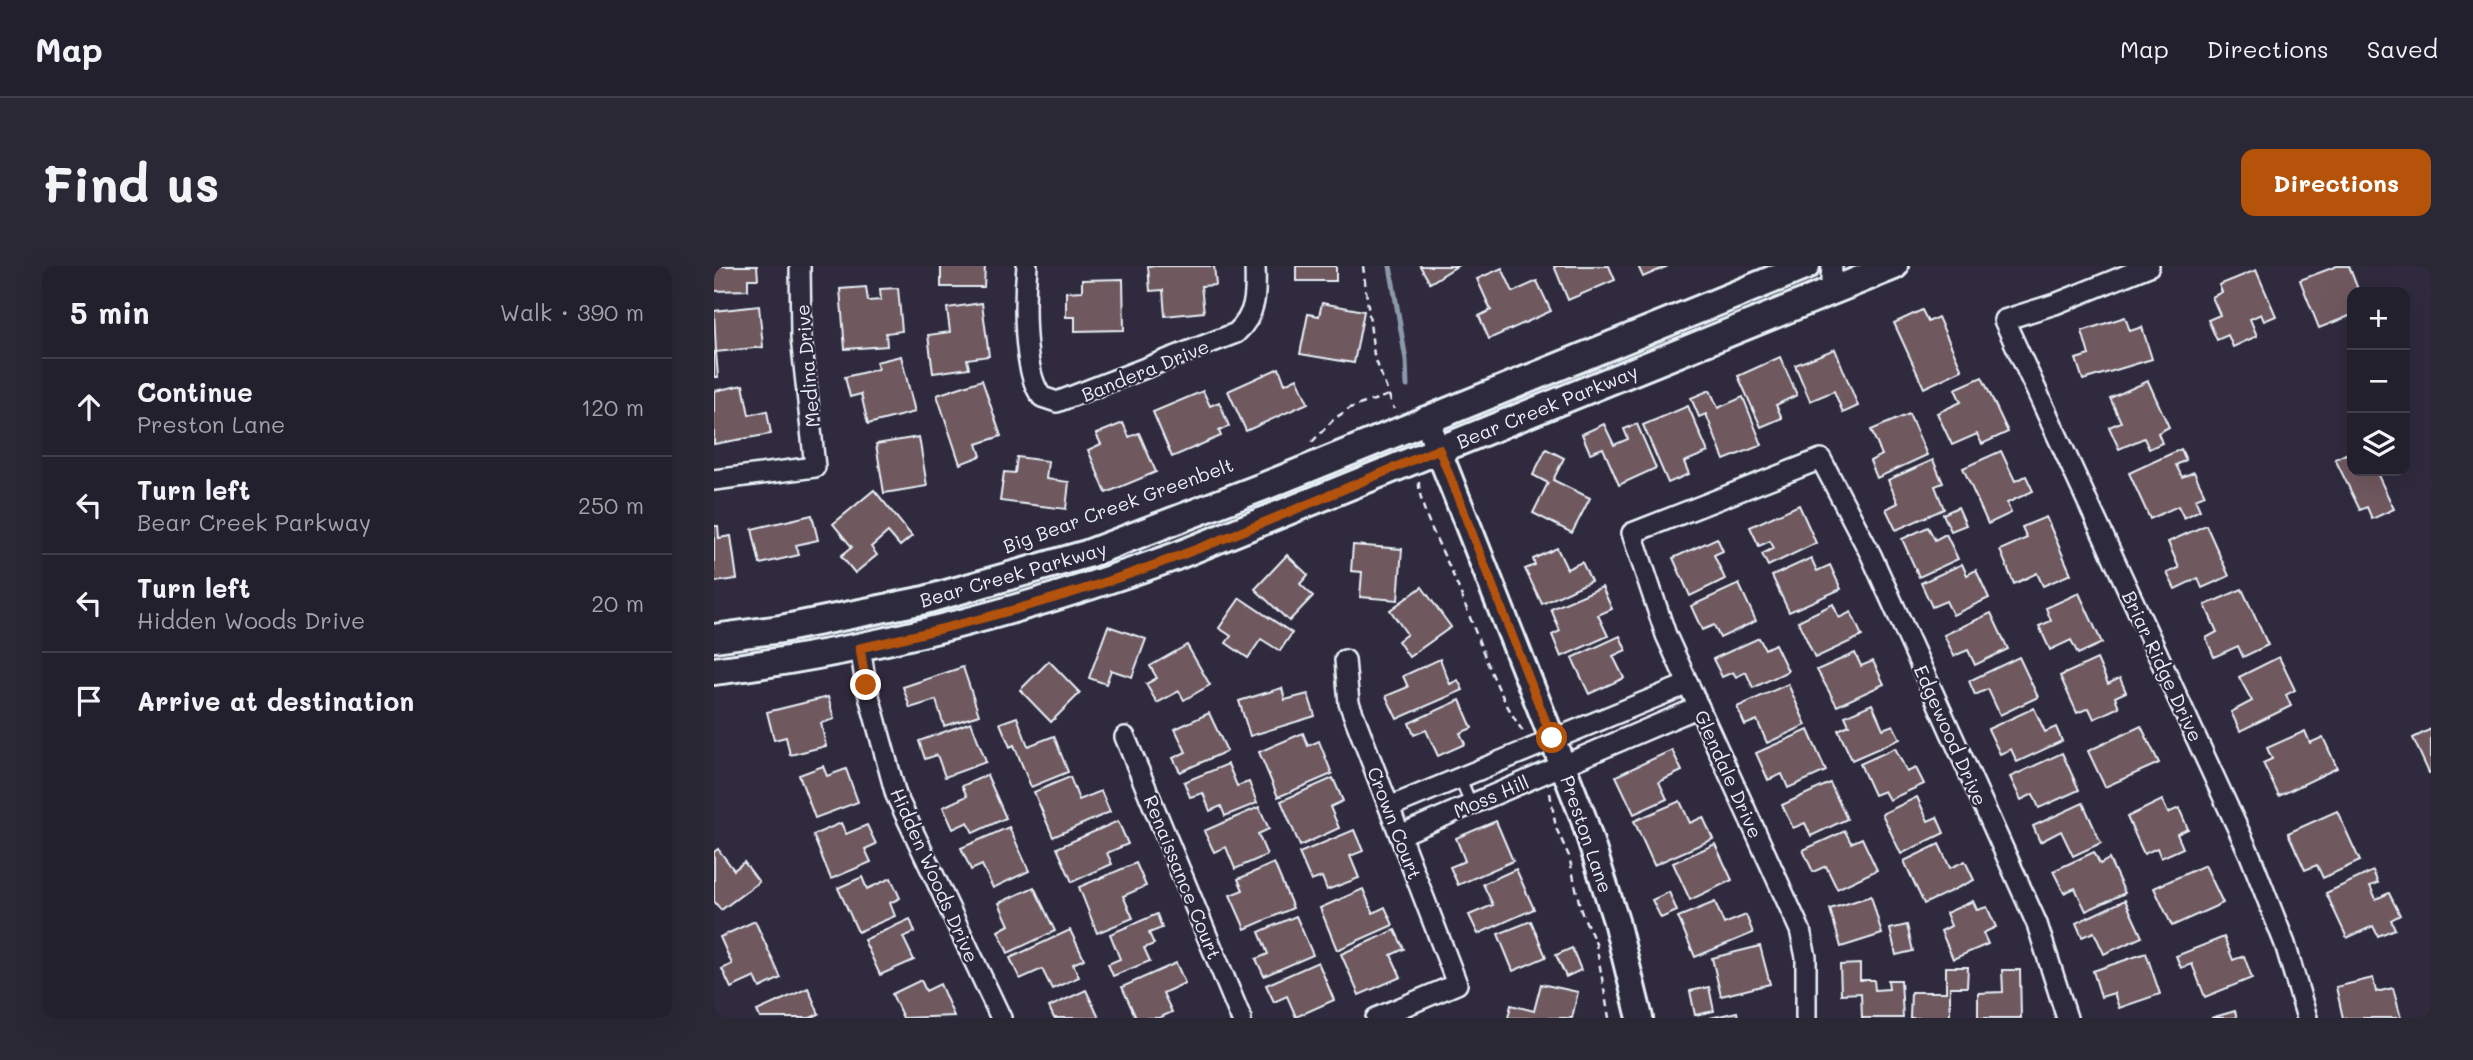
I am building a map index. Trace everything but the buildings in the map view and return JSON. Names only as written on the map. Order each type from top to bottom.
[{"type":"main road","name":"Bear Creek Parkway","points":[[714,638],[781,629],[925,600],[1087,554],[1163,527],[1804,266]]},
{"type":"main road","name":"Bear Creek Parkway","points":[[714,671],[860,648],[933,632],[1097,585],[1200,547],[1894,266]]},
{"type":"street","name":"Medina Drive","points":[[714,480],[815,467],[801,337],[800,266]]},
{"type":"street","name":"Bandera Drive","points":[[1027,266],[1026,309],[1031,371],[1042,397],[1057,402],[1067,401],[1224,339],[1244,325],[1255,303],[1255,266]]},
{"type":"street","points":[[1804,266],[1830,293]]},
{"type":"street","points":[[1830,293],[1832,266]]},
{"type":"street","name":"Briar Ridge Drive","points":[[2149,266],[2055,304],[2004,320],[2250,855],[2286,944],[2308,1018]]},
{"type":"street","name":"Preston Lane","points":[[1426,419],[1583,817],[1616,921],[1640,1018]]},
{"type":"street","name":"Glendale Drive","points":[[1806,1018],[1806,957],[1800,930],[1666,635],[1632,533],[1821,459]]},
{"type":"street","name":"Edgewood Drive","points":[[1821,459],[1871,555],[2037,923],[2067,1018]]},
{"type":"street","name":"Hidden Woods Drive","points":[[860,648],[866,685],[896,795],[1001,1018]]},
{"type":"street","name":"Crown Court","points":[[1345,660],[1349,703],[1457,984],[1376,1018]]},
{"type":"street","name":"Moss Hill","points":[[1389,807],[1688,684]]},
{"type":"street","name":"Moss Hill","points":[[1400,835],[1699,707]]},
{"type":"street","name":"Renaissance Court","points":[[1125,737],[1241,1018]]},
{"type":"lane","points":[[1627,709],[1638,733]]},
{"type":"lane","points":[[1460,778],[1471,804]]},
{"type":"path","points":[[1363,266],[1374,355],[1397,415]]},
{"type":"path","points":[[1307,445],[1350,408],[1389,395]]},
{"type":"waterway","points":[[1390,266],[1406,360],[1407,386]]},
{"type":"route","points":[[866,685],[860,648],[933,632],[1097,585],[1174,557],[1439,449],[1552,738]]}]
